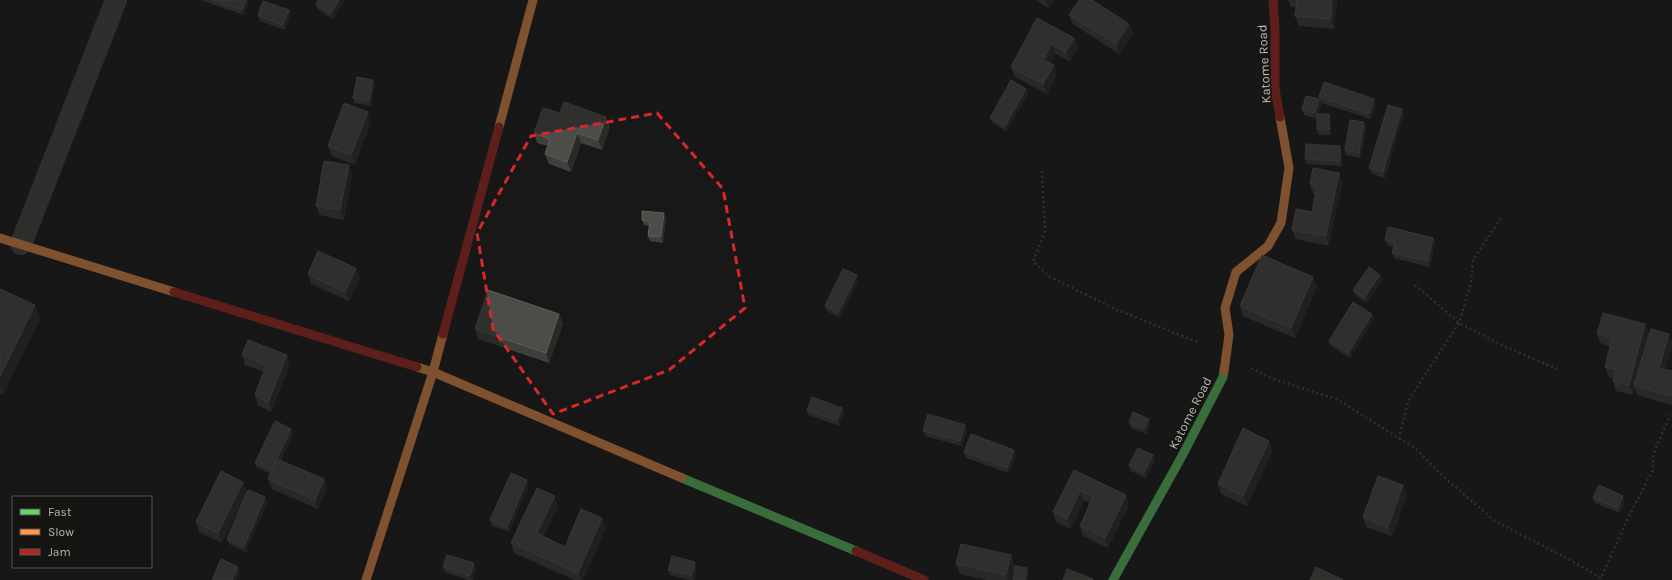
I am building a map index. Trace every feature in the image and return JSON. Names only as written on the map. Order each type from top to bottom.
[{"type":"street","points":[[21,244],[116,0]]},
{"type":"street","points":[[366,580],[433,372],[533,0]]},
{"type":"street","name":"Katome Road","points":[[1113,580],[1182,456],[1223,377],[1229,335],[1225,308],[1236,272],[1268,246],[1281,223],[1289,168],[1275,89],[1275,28],[1273,0]]},
{"type":"street","points":[[0,238],[433,372],[924,580]]},
{"type":"path","points":[[1042,171],[1045,231],[1033,262],[1050,277],[1117,310],[1197,341],[1268,377],[1338,400],[1415,448],[1446,479],[1495,521],[1572,561],[1601,578],[1627,520],[1653,470],[1653,455],[1670,415]]},
{"type":"path","points":[[1399,439],[1408,401],[1458,323],[1471,283],[1473,260],[1501,218]]},
{"type":"path","points":[[1415,285],[1458,323],[1504,346],[1556,369]]},
{"type":"highlighted area","points":[[657,113],[723,189],[745,308],[669,370],[553,414],[493,329],[477,233],[531,136]]},
{"type":"building","points":[[213,0],[246,0],[242,10]]},
{"type":"building","points":[[318,0],[339,0],[331,13],[316,5]]},
{"type":"building","points":[[1079,0],[1092,0],[1129,24],[1116,44],[1069,15]]},
{"type":"building","points":[[1297,0],[1332,0],[1331,19],[1295,16]]},
{"type":"building","points":[[263,1],[289,10],[283,25],[258,15]]},
{"type":"building","points":[[1037,18],[1074,38],[1066,52],[1052,44],[1043,60],[1054,65],[1043,84],[1011,67]]},
{"type":"building","points":[[357,77],[373,80],[369,101],[353,98]]},
{"type":"building","points":[[1011,80],[1026,89],[1005,126],[990,118]]},
{"type":"building","points":[[1324,82],[1374,99],[1369,114],[1319,97]]},
{"type":"building","points":[[1306,96],[1319,99],[1315,113],[1302,110]]},
{"type":"building","points":[[564,102],[606,117],[598,140],[577,133],[567,162],[545,154],[550,139],[534,133],[543,108],[560,113]]},
{"type":"building","points":[[344,103],[368,112],[351,155],[328,146]]},
{"type":"building","points":[[1388,105],[1402,109],[1383,172],[1369,168]]},
{"type":"building","points":[[1317,114],[1329,114],[1329,130],[1317,129]]},
{"type":"building","points":[[1350,120],[1364,122],[1359,153],[1345,150]]},
{"type":"building","points":[[1306,144],[1340,146],[1340,161],[1305,159]]},
{"type":"building","points":[[324,161],[349,165],[340,210],[316,206]]},
{"type":"building","points":[[1313,168],[1339,173],[1326,236],[1292,230],[1296,209],[1312,212],[1317,186],[1310,184]]},
{"type":"building","points":[[642,211],[664,213],[661,237],[648,236],[650,221],[642,220]]},
{"type":"building","points":[[1388,227],[1433,238],[1428,261],[1392,253],[1395,243],[1385,240]]},
{"type":"building","points":[[318,251],[356,268],[345,292],[308,274]]},
{"type":"building","points":[[1262,255],[1313,277],[1291,328],[1240,306]]},
{"type":"building","points":[[1369,267],[1380,275],[1364,298],[1353,290]]},
{"type":"building","points":[[843,269],[857,275],[838,313],[825,306]]},
{"type":"building","points":[[0,289],[35,305],[0,376]]},
{"type":"building","points":[[488,290],[559,314],[546,353],[475,329]]},
{"type":"building","points":[[1353,302],[1372,314],[1348,353],[1329,341]]},
{"type":"building","points":[[1603,313],[1645,324],[1629,385],[1613,381],[1616,369],[1605,367],[1612,338],[1597,334]]},
{"type":"building","points":[[1651,329],[1669,334],[1659,368],[1672,371],[1671,396],[1634,385]]},
{"type":"building","points":[[248,340],[287,355],[268,403],[255,395],[266,365],[242,355]]},
{"type":"building","points":[[812,397],[842,408],[837,421],[807,410]]},
{"type":"building","points":[[1133,412],[1149,419],[1144,429],[1129,422]]},
{"type":"building","points":[[928,414],[965,425],[960,441],[923,431]]},
{"type":"building","points":[[275,421],[291,429],[272,470],[255,463]]},
{"type":"building","points":[[1243,428],[1269,441],[1243,496],[1218,484]]},
{"type":"building","points":[[971,434],[1014,450],[1007,468],[964,452]]},
{"type":"building","points":[[1138,448],[1153,455],[1144,473],[1129,465]]},
{"type":"building","points":[[277,459],[324,479],[315,500],[268,479]]},
{"type":"building","points":[[1074,470],[1126,495],[1105,538],[1080,526],[1093,497],[1080,491],[1067,519],[1053,512]]},
{"type":"building","points":[[221,471],[243,482],[218,533],[196,522]]},
{"type":"building","points":[[511,473],[527,480],[507,527],[490,520]]},
{"type":"building","points":[[1378,476],[1403,485],[1388,527],[1363,517]]},
{"type":"building","points":[[1599,485],[1623,496],[1618,508],[1593,498]]},
{"type":"building","points":[[537,488],[555,496],[537,533],[565,547],[581,509],[602,518],[578,573],[511,543]]},
{"type":"building","points":[[248,490],[265,497],[244,547],[227,539]]},
{"type":"building","points":[[961,544],[1011,555],[1006,575],[956,564]]},
{"type":"building","points":[[447,555],[474,563],[470,576],[443,567]]},
{"type":"building","points":[[672,556],[695,562],[692,575],[668,570]]},
{"type":"building","points":[[221,559],[238,567],[232,580],[212,580]]},
{"type":"building","points":[[1015,566],[1027,568],[1025,580],[1013,580]]},
{"type":"building","points":[[1316,567],[1343,580],[1310,580]]},
{"type":"building","points":[[1067,569],[1093,579],[1063,580]]},
{"type":"traffic: fast","points":[[1113,580],[1182,456],[1223,377],[1224,371]]},
{"type":"traffic: fast","points":[[682,478],[856,551]]},
{"type":"traffic: slow","points":[[499,127],[533,0]]},
{"type":"traffic: slow","points":[[1224,371],[1229,335],[1225,308],[1236,272],[1268,246],[1281,223],[1289,168],[1280,117]]},
{"type":"traffic: slow","points":[[0,238],[174,292]]},
{"type":"traffic: slow","points":[[366,580],[433,372],[443,334]]},
{"type":"traffic: slow","points":[[417,367],[433,372],[682,478]]},
{"type":"traffic: jam","points":[[1273,0],[1275,28],[1275,89],[1280,117]]},
{"type":"traffic: jam","points":[[443,334],[499,127]]},
{"type":"traffic: jam","points":[[174,292],[417,367]]},
{"type":"traffic: jam","points":[[856,551],[924,580]]}]
